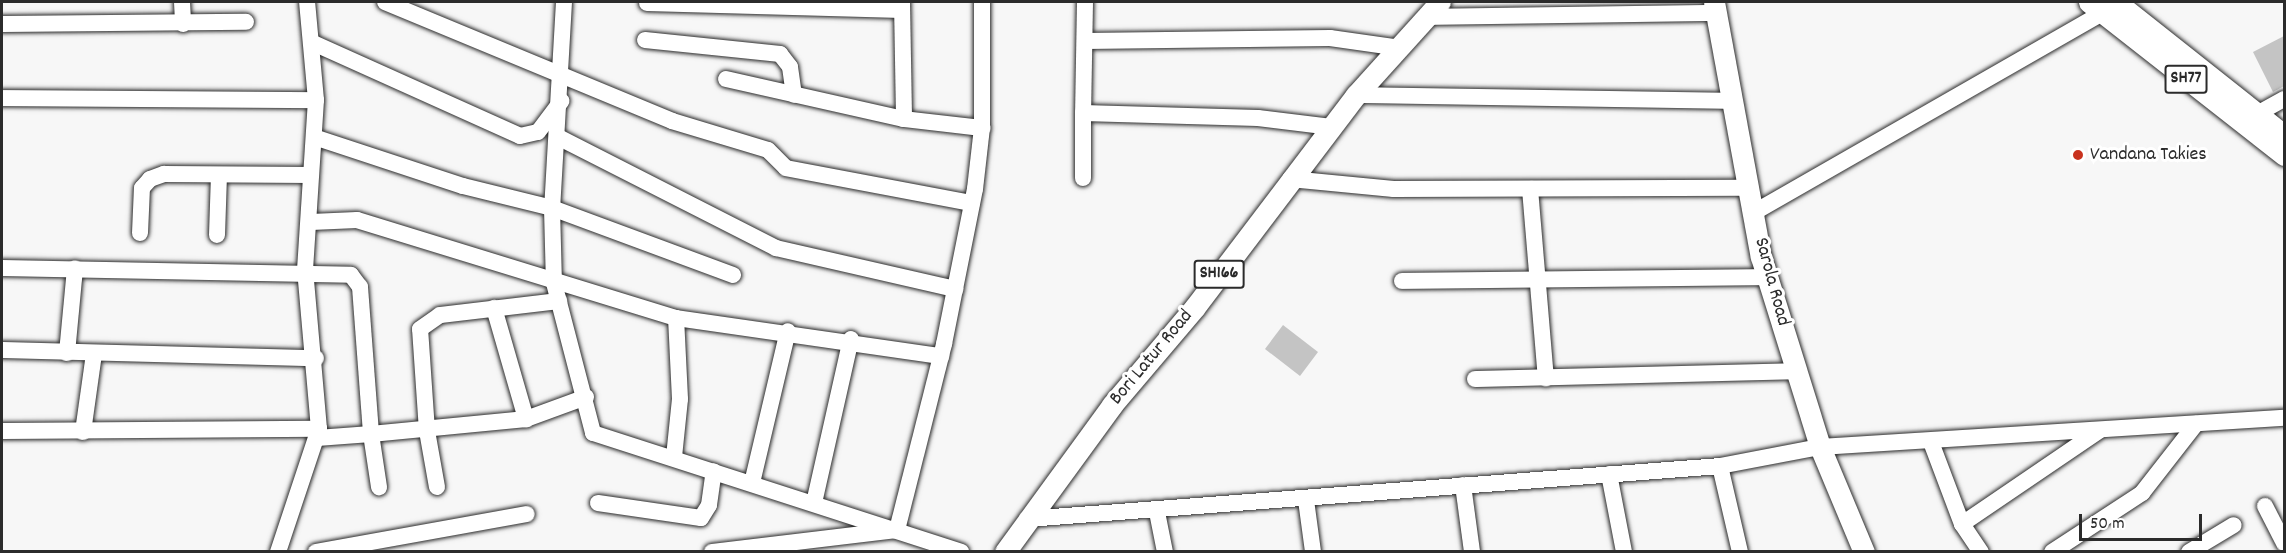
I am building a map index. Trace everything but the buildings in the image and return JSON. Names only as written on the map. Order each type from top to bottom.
[{"type":"main road","name":"SH77","points":[[2102,6],[2284,135]]},
{"type":"main road","name":"SH77","points":[[2102,6],[2284,155]]},
{"type":"main road","name":"Sarola Road","points":[[1715,7],[1753,213],[1768,277],[1820,447],[1864,552]]},
{"type":"main road","name":"Bori Latur Road","points":[[1005,552],[1027,519],[1356,95],[1434,9]]},
{"type":"street","points":[[182,2],[183,24]]},
{"type":"street","points":[[278,552],[318,433],[316,358],[305,270],[311,222],[311,175],[316,100],[307,2]]},
{"type":"street","points":[[385,2],[672,122],[768,150],[786,168],[972,203]]},
{"type":"street","points":[[564,2],[564,76],[552,208],[554,283],[586,397],[593,433],[961,552]]},
{"type":"street","points":[[897,530],[940,356],[972,203],[982,128],[982,2]]},
{"type":"street","points":[[1083,178],[1085,2]]},
{"type":"street","points":[[647,3],[902,5],[904,119]]},
{"type":"street","points":[[1753,213],[2102,6]]},
{"type":"street","points":[[1434,9],[1715,7]]},
{"type":"street","points":[[2,24],[246,22]]},
{"type":"street","points":[[1084,41],[1330,38],[1400,48]]},
{"type":"street","points":[[645,40],[780,54],[790,67],[794,95]]},
{"type":"street","points":[[310,42],[520,135],[538,132],[562,100]]},
{"type":"street","points":[[726,79],[904,119],[982,128]]},
{"type":"street","points":[[1356,95],[1732,101]]},
{"type":"street","points":[[2,98],[316,100]]},
{"type":"street","points":[[2255,115],[2284,99]]},
{"type":"street","points":[[1083,113],[1258,118],[1331,127]]},
{"type":"street","points":[[314,137],[463,186],[552,208],[733,275]]},
{"type":"street","points":[[558,137],[776,248],[955,289]]},
{"type":"street","points":[[140,233],[142,188],[150,179],[219,175],[311,175]]},
{"type":"street","points":[[217,235],[219,175]]},
{"type":"street","points":[[1290,179],[1373,189],[1749,188]]},
{"type":"street","points":[[1530,189],[1540,279],[1545,378]]},
{"type":"street","points":[[311,222],[357,220],[554,283],[675,318],[851,339],[940,356]]},
{"type":"street","points":[[2,268],[305,270],[345,274],[358,281],[371,434],[379,487]]},
{"type":"street","points":[[67,353],[75,268]]},
{"type":"street","points":[[1402,281],[1768,277]]},
{"type":"street","points":[[437,486],[427,431],[420,329],[440,315],[559,301]]},
{"type":"street","points":[[494,308],[526,419]]},
{"type":"street","points":[[674,458],[680,399],[675,318]]},
{"type":"street","points":[[752,483],[788,331]]},
{"type":"street","points":[[814,503],[851,339]]},
{"type":"street","points":[[2,350],[316,358]]},
{"type":"street","points":[[83,432],[94,354]]},
{"type":"street","points":[[1475,379],[1796,371]]},
{"type":"street","points":[[2,431],[371,434],[427,431],[526,419],[586,397]]},
{"type":"street","points":[[1027,519],[1157,512],[1463,485],[1720,466],[1820,447],[1931,442],[2284,418]]},
{"type":"street","points":[[2052,552],[2142,493],[2196,424]]},
{"type":"street","points":[[1962,524],[2100,430]]},
{"type":"street","points":[[1931,442],[1962,524],[1982,552]]},
{"type":"street","points":[[1720,466],[1740,552]]},
{"type":"street","points":[[598,503],[701,518],[714,471]]},
{"type":"street","points":[[1609,474],[1624,552]]},
{"type":"street","points":[[1463,485],[1472,552]]},
{"type":"street","points":[[1306,500],[1313,552]]},
{"type":"street","points":[[2265,506],[2284,543]]},
{"type":"street","points":[[1157,512],[1165,552]]},
{"type":"street","points":[[316,552],[527,514]]},
{"type":"street","points":[[2189,552],[2234,525]]},
{"type":"street","points":[[712,552],[897,530]]},
{"type":"place","name":"Vandana Takies","points":[[2078,155]]}]
